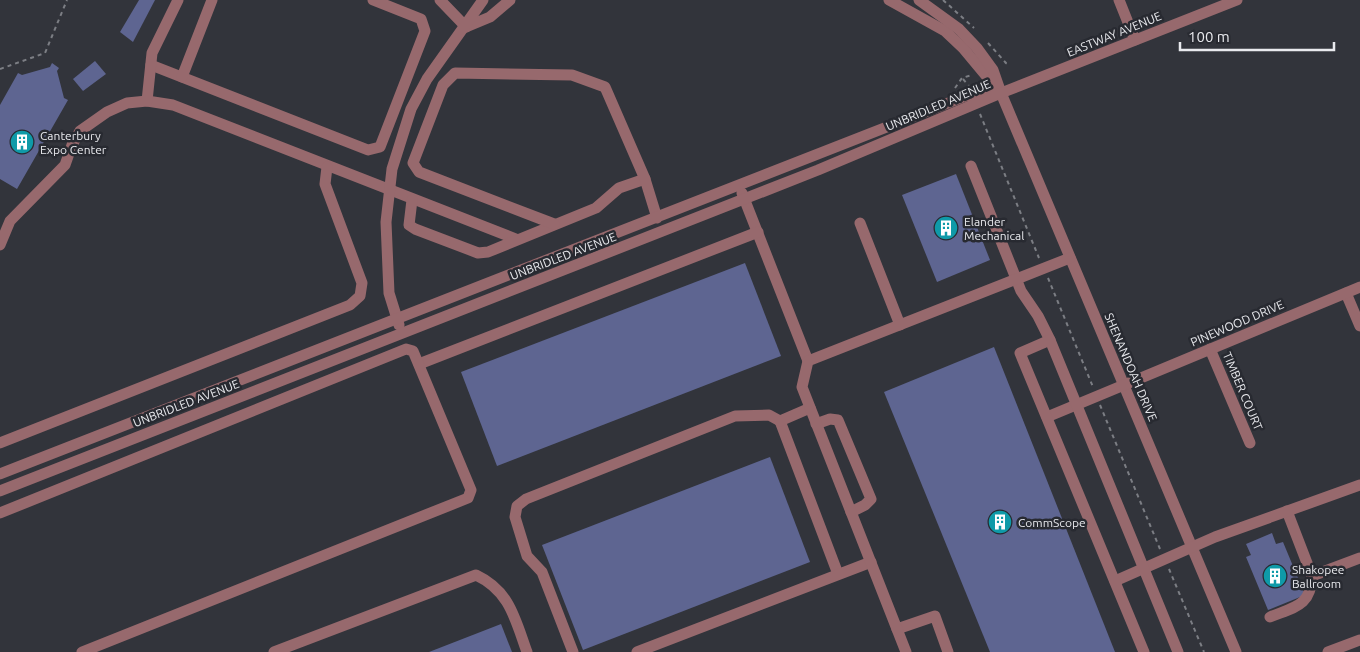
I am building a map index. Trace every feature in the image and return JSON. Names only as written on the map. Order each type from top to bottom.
[{"type":"street","points":[[147,101],[152,53],[178,0]]},
{"type":"street","points":[[182,77],[212,0]]},
{"type":"street","points":[[151,65],[368,150],[380,147],[425,31],[421,19],[373,0]]},
{"type":"street","points":[[440,0],[466,27]]},
{"type":"street","points":[[406,349],[389,293],[386,222],[392,169],[411,109],[427,79],[466,27],[483,0]]},
{"type":"street","points":[[466,27],[490,17],[510,0]]},
{"type":"street","name":"SHENANDOAH DRIVE","points":[[889,0],[945,31],[988,71]]},
{"type":"street","name":"SHENANDOAH DRIVE","points":[[919,0],[959,29],[988,71],[1001,94],[1236,652]]},
{"type":"street","points":[[1119,0],[1135,40]]},
{"type":"street","name":"EASTWAY AVENUE","points":[[1001,94],[1237,0]]},
{"type":"street","points":[[409,73],[443,86]]},
{"type":"street","points":[[554,224],[419,172],[413,163],[443,86],[455,73],[572,75],[605,86],[645,180],[657,218]]},
{"type":"street","name":"UNBRIDLED AVENUE","points":[[0,491],[745,199],[975,100],[1001,94]]},
{"type":"street","name":"UNBRIDLED AVENUE","points":[[0,474],[159,410],[398,320],[966,96],[975,100]]},
{"type":"street","points":[[0,245],[4,225],[65,165],[72,145],[80,131],[107,112],[127,103],[147,101],[173,106],[516,239]]},
{"type":"street","points":[[387,128],[422,142]]},
{"type":"street","points":[[0,443],[350,305],[360,296],[362,282],[326,184],[327,166]]},
{"type":"street","points":[[971,166],[1021,291],[1038,316],[1050,340],[1178,652]]},
{"type":"street","points":[[412,200],[410,224],[415,229],[478,253],[488,252],[596,208],[619,188],[645,180]]},
{"type":"street","points":[[739,185],[808,361],[802,387],[906,652]]},
{"type":"street","points":[[860,223],[900,325]]},
{"type":"street","points":[[419,364],[758,232]]},
{"type":"street","points":[[808,361],[1070,258]]},
{"type":"street","name":"PINEWOOD DRIVE","points":[[1047,417],[1360,287]]},
{"type":"street","points":[[1346,293],[1360,326]]},
{"type":"street","points":[[1050,340],[1020,353],[1144,652]]},
{"type":"street","points":[[0,513],[406,349],[413,351],[470,490],[468,498],[82,652]]},
{"type":"street","name":"TIMBER COURT","points":[[1210,349],[1250,443]]},
{"type":"street","points":[[780,421],[810,408]]},
{"type":"street","points":[[573,652],[542,572],[527,556],[515,517],[517,506],[526,499],[735,416],[769,415],[780,421],[838,574]]},
{"type":"street","points":[[816,424],[830,419],[838,420],[871,500],[866,505],[851,512]]},
{"type":"street","points":[[1115,581],[1215,537],[1360,485]]},
{"type":"street","points":[[1270,617],[1302,603],[1309,597],[1312,576],[1287,511]]},
{"type":"street","points":[[1312,576],[1360,558]]},
{"type":"street","points":[[637,652],[871,562]]},
{"type":"street","points":[[274,652],[476,575],[492,582],[509,603],[527,652]]},
{"type":"street","points":[[897,629],[935,616],[948,652]]},
{"type":"street","points":[[1328,652],[1360,640]]},
{"type":"path","points":[[0,69],[45,54],[67,0]]},
{"type":"path","points":[[943,0],[974,28]]},
{"type":"path","points":[[951,90],[956,87],[962,78],[1004,67],[1006,63],[987,42]]},
{"type":"path","points":[[962,78],[966,80],[975,100],[1204,652]]},
{"type":"building","points":[[139,0],[155,0],[133,42],[120,32]]},
{"type":"building","points":[[95,61],[106,74],[83,91],[73,79]]},
{"type":"building","name":"Canterbury Expo Center","points":[[52,63],[59,68],[57,71],[64,98],[68,100],[17,189],[0,179],[0,105],[18,73],[22,75],[50,67]]},
{"type":"building","name":"Elander Mechanical","points":[[956,174],[990,260],[937,282],[902,195]]},
{"type":"building","points":[[745,263],[781,356],[497,466],[461,372]]},
{"type":"building","name":"CommScope","points":[[994,347],[1115,652],[990,652],[884,392]]},
{"type":"building","points":[[770,457],[810,562],[583,650],[542,545]]},
{"type":"building","name":"Shakopee Ballroom","points":[[1272,533],[1276,544],[1283,542],[1305,595],[1268,610],[1246,557],[1251,555],[1246,544]]},
{"type":"building","points":[[501,624],[512,652],[429,652]]},
{"type":"place","name":"Canterbury Expo Center","points":[[22,142]]},
{"type":"place","name":"Elander Mechanical","points":[[946,228]]},
{"type":"place","name":"CommScope","points":[[1000,522]]},
{"type":"place","name":"Shakopee Ballroom","points":[[1275,576]]}]
